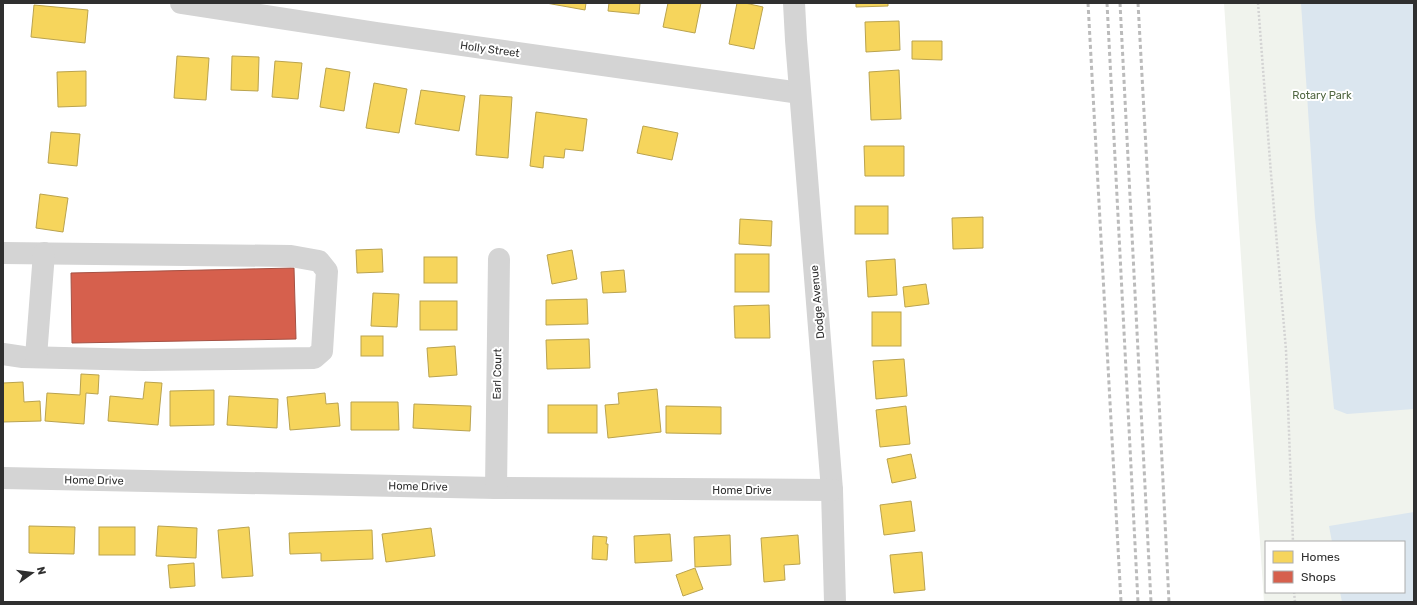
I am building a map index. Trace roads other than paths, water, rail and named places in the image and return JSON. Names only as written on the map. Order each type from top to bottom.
[{"type":"street","name":"Holly Street","points":[[181,3],[376,33],[800,94]]},
{"type":"street","name":"Dodge Avenue","points":[[794,3],[832,490],[835,602]]},
{"type":"street","points":[[3,253],[291,256],[319,261],[327,272],[322,351],[314,358],[144,360],[36,357],[3,354]]},
{"type":"street","points":[[36,357],[44,254]]},
{"type":"street","name":"Earl Court","points":[[496,488],[499,260]]},
{"type":"street","name":"Home Drive","points":[[3,478],[496,488],[832,490]]},
{"type":"railway","points":[[1088,3],[1121,602]]},
{"type":"railway","points":[[1107,3],[1138,602]]},
{"type":"railway","points":[[1120,3],[1151,602]]},
{"type":"railway","points":[[1138,3],[1169,602]]},
{"type":"park label","name":"Rotary Park","points":[[1322,95]]}]
